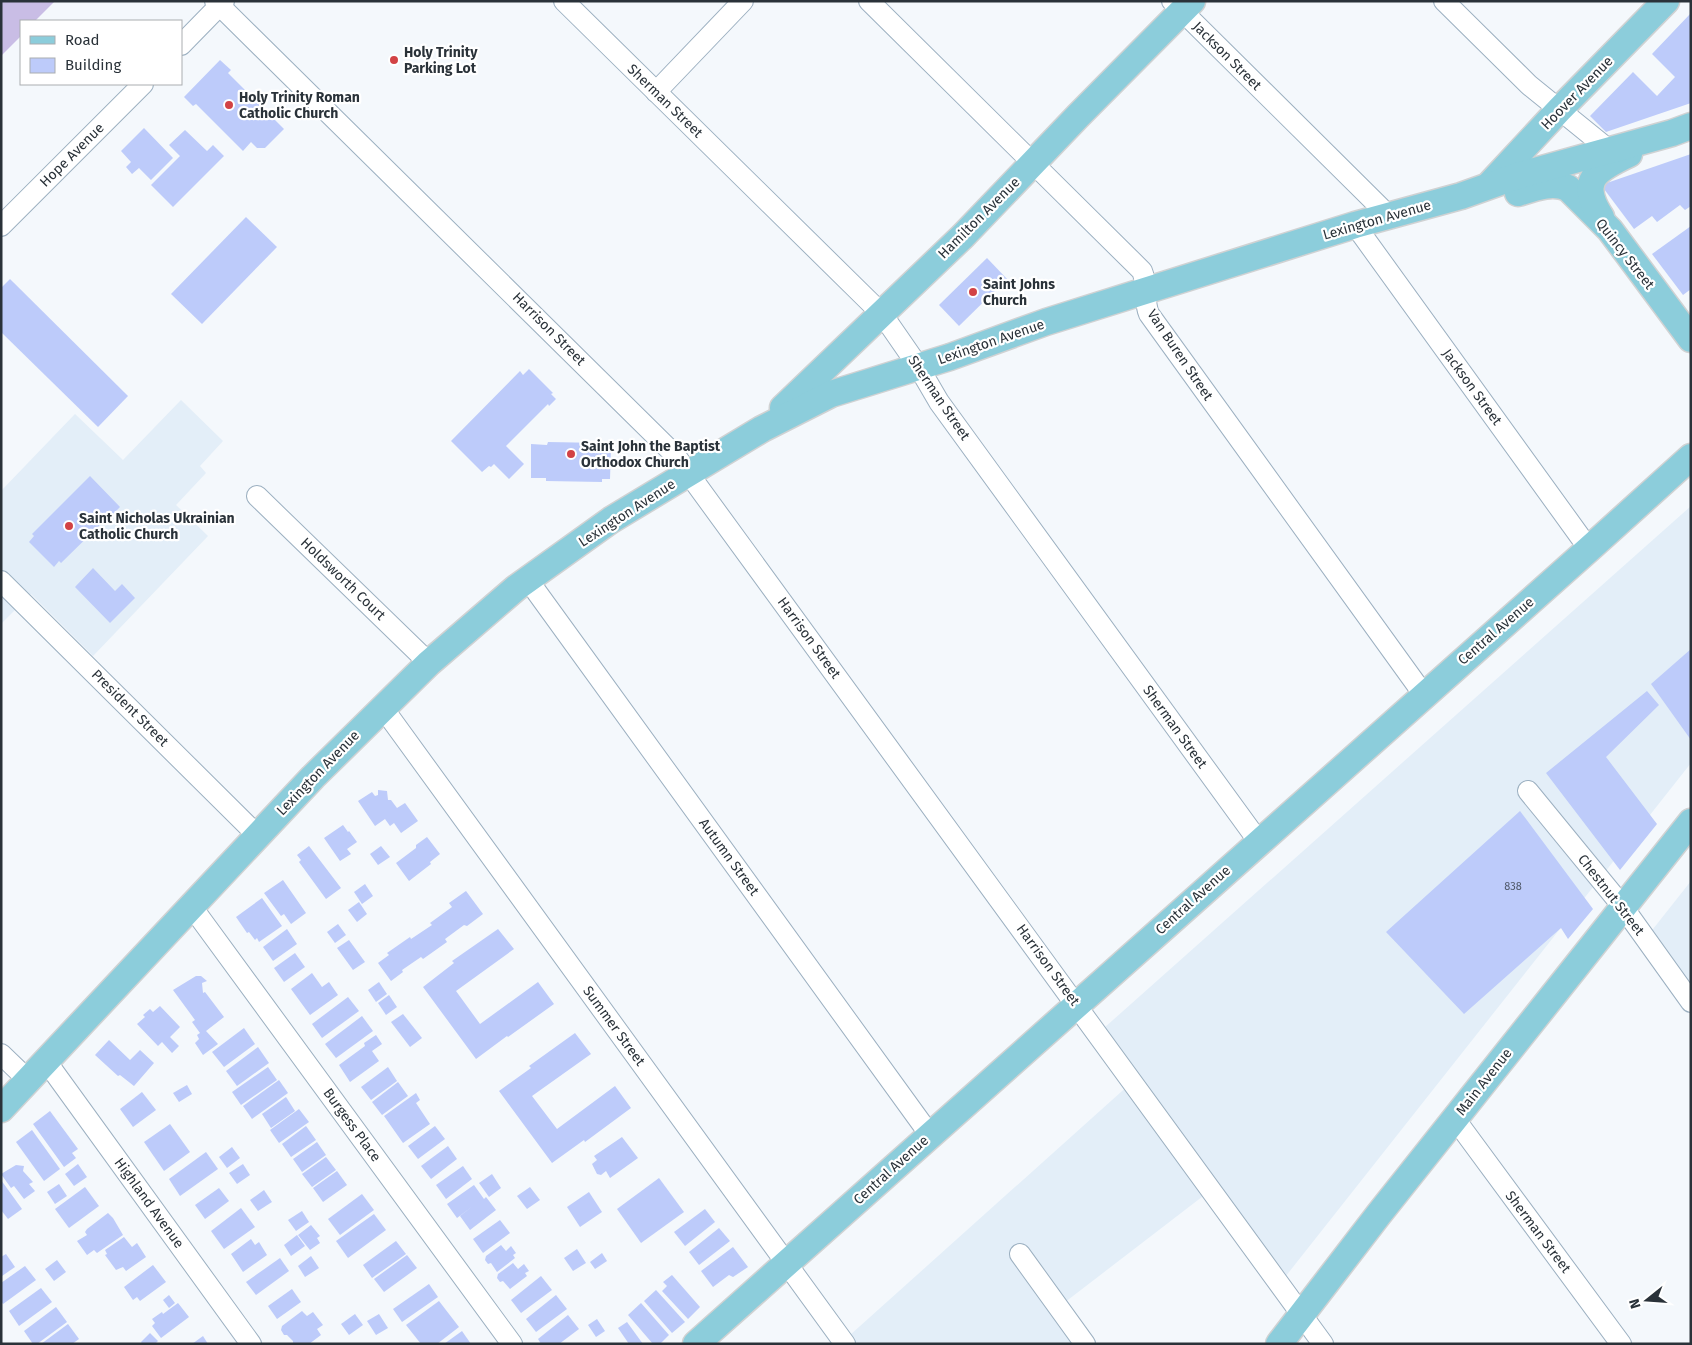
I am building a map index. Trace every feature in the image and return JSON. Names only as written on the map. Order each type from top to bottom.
[{"type":"main road","name":"Hoover Avenue","points":[[1489,185],[1559,110],[1666,1]]},
{"type":"main road","name":"Hamilton Avenue","points":[[762,429],[963,236],[1182,5]]},
{"type":"main road","name":"Lexington Avenue","points":[[1,1109],[313,777],[429,663],[516,588],[611,520],[762,429],[831,394],[950,357],[1046,322],[1355,225],[1461,196],[1489,185],[1608,149],[1691,127]]},
{"type":"main road","points":[[1610,230],[1599,214],[1590,192],[1590,185],[1595,174],[1600,169],[1624,156],[1691,127]]},
{"type":"main road","name":"Quincy Street","points":[[1461,196],[1490,200],[1547,185],[1559,184],[1574,194],[1610,230],[1691,340]]},
{"type":"main road","name":"Central Avenue","points":[[696,1344],[1691,457]]},
{"type":"main road","name":"Main Avenue","points":[[1279,1344],[1379,1214],[1691,822]]},
{"type":"street","name":"Sherman Street","points":[[564,1],[882,314],[918,366],[939,402],[1259,842]]},
{"type":"street","points":[[656,92],[743,1]]},
{"type":"street","name":"Van Buren Street","points":[[869,1],[1142,271],[1146,281],[1145,300],[1148,314],[1424,695]]},
{"type":"street","points":[[1444,1],[1529,85],[1608,149]]},
{"type":"street","points":[[182,44],[220,3]]},
{"type":"street","name":"Harrison Street","points":[[220,3],[675,455],[1323,1344]]},
{"type":"street","name":"Jackson Street","points":[[1182,5],[1388,216]]},
{"type":"street","name":"Hope Avenue","points":[[1,226],[142,85]]},
{"type":"street","name":"Jackson Street","points":[[1355,225],[1589,549]]},
{"type":"street","name":"Holdsworth Court","points":[[257,496],[429,663]]},
{"type":"street","name":"Autumn Street","points":[[528,580],[930,1135]]},
{"type":"street","name":"President Street","points":[[1,581],[258,836]]},
{"type":"street","name":"Summer Street","points":[[382,708],[845,1344]]},
{"type":"street","name":"Chestnut Street","points":[[1528,791],[1623,907],[1691,1002]]},
{"type":"street","name":"Burgess Place","points":[[192,906],[512,1344]]},
{"type":"street","points":[[1,1054],[28,1080]]},
{"type":"street","name":"Highland Avenue","points":[[46,1061],[252,1344]]},
{"type":"street","name":"Sherman Street","points":[[1454,1119],[1621,1344]]},
{"type":"street","points":[[1020,1254],[1085,1344]]},
{"type":"shaded area","points":[[1,1],[55,1],[36,20],[20,20],[20,37],[1,56]]},
{"type":"shaded area","points":[[181,400],[223,441],[200,466],[206,473],[176,505],[208,536],[93,656],[31,594],[1,624],[1,491],[75,414],[123,460]]},
{"type":"shaded area","points":[[1691,506],[1691,763],[1278,1286],[1211,1190],[1060,1306],[1084,1344],[840,1344],[1131,1083],[1095,1036]]},
{"type":"shaded area","points":[[1691,881],[1691,1008],[1642,943]]},
{"type":"building","points":[[1691,13],[1691,103],[1606,132],[1590,116],[1633,72],[1657,96],[1675,77],[1652,54]]},
{"type":"building","name":"Holy Trinity Roman Catholic Church","points":[[220,60],[231,70],[228,73],[284,129],[265,148],[257,148],[251,142],[243,151],[196,104],[193,106],[184,97]]},
{"type":"building","points":[[144,128],[173,158],[151,180],[139,168],[132,174],[126,167],[131,162],[121,151]]},
{"type":"building","points":[[185,130],[207,151],[213,145],[224,156],[173,207],[151,185],[180,156],[169,145]]},
{"type":"building","points":[[1691,154],[1691,206],[1685,210],[1680,205],[1657,222],[1652,216],[1634,229],[1601,185]]},
{"type":"building","points":[[246,217],[277,247],[202,324],[171,294]]},
{"type":"building","points":[[1691,226],[1691,289],[1683,295],[1652,254]]},
{"type":"building","name":"Saint Johns Church","points":[[987,258],[1007,279],[959,326],[939,305]]},
{"type":"building","points":[[10,279],[128,396],[98,427],[1,332],[1,288]]},
{"type":"building","points":[[529,369],[553,393],[551,394],[556,399],[549,406],[548,404],[506,446],[524,464],[509,479],[494,464],[482,472],[451,441],[520,371],[523,375]]},
{"type":"building","name":"Saint John the Baptist Orthodox Church","points":[[548,442],[603,443],[603,446],[611,446],[610,479],[602,479],[602,482],[546,481],[546,478],[531,478],[531,444],[547,445]]},
{"type":"building","name":"Saint Nicholas Ukrainian Catholic Church","points":[[90,476],[120,507],[61,563],[59,561],[54,567],[29,542],[34,536],[32,534]]},
{"type":"building","points":[[93,568],[115,591],[122,584],[135,598],[110,623],[75,587]]},
{"type":"building","points":[[1691,649],[1691,740],[1651,684]]},
{"type":"building","points":[[1647,691],[1659,705],[1606,757],[1657,824],[1620,870],[1546,773]]},
{"type":"building","points":[[378,790],[387,791],[388,800],[391,800],[397,808],[405,803],[418,821],[401,833],[394,823],[390,826],[385,819],[375,826],[358,801],[372,792],[375,796],[378,795]]},
{"type":"building","points":[[1520,811],[1593,909],[1568,939],[1561,928],[1464,1014],[1386,932]]},
{"type":"building","points":[[343,825],[357,842],[347,849],[351,854],[340,861],[324,838]]},
{"type":"building","points":[[427,837],[440,854],[430,862],[431,864],[409,881],[396,863]]},
{"type":"building","points":[[309,846],[341,888],[326,899],[299,862],[301,860],[297,855]]},
{"type":"building","points":[[381,846],[390,857],[378,865],[370,854]]},
{"type":"building","points":[[283,880],[306,913],[291,924],[284,914],[281,916],[264,893]]},
{"type":"building","points":[[365,884],[373,896],[362,904],[354,892]]},
{"type":"building","points":[[466,891],[483,914],[445,939],[447,942],[423,959],[421,957],[402,970],[403,972],[391,981],[378,963],[389,955],[387,953],[432,925],[430,923],[452,907],[449,903]]},
{"type":"building","points":[[262,898],[282,926],[259,942],[249,932],[247,933],[236,917]]},
{"type":"building","points":[[359,902],[367,914],[357,922],[348,910]]},
{"type":"building","points":[[338,924],[346,935],[335,943],[327,932]]},
{"type":"building","points":[[287,929],[297,944],[273,961],[263,947]]},
{"type":"building","points":[[498,929],[514,949],[456,991],[480,1024],[538,982],[554,1004],[476,1059],[423,987],[454,963],[452,961]]},
{"type":"building","points":[[349,940],[365,962],[353,970],[337,948]]},
{"type":"building","points":[[295,953],[305,967],[284,982],[274,968]]},
{"type":"building","points":[[312,973],[322,987],[329,982],[338,995],[310,1015],[291,989]]},
{"type":"building","points":[[196,976],[201,976],[207,981],[202,983],[203,993],[205,992],[224,1017],[206,1031],[218,1044],[203,1055],[195,1043],[199,1039],[197,1035],[200,1033],[192,1022],[195,1020],[173,990]]},
{"type":"building","points":[[379,982],[387,994],[376,1002],[368,990]]},
{"type":"building","points":[[389,995],[397,1007],[386,1015],[378,1003]]},
{"type":"building","points":[[348,997],[359,1011],[322,1038],[312,1024]]},
{"type":"building","points":[[160,1006],[180,1027],[170,1037],[179,1046],[172,1053],[162,1042],[158,1046],[137,1024],[150,1009],[153,1012]]},
{"type":"building","points":[[403,1014],[422,1038],[410,1047],[391,1022]]},
{"type":"building","points":[[362,1016],[373,1031],[336,1058],[325,1044]]},
{"type":"building","points":[[244,1028],[255,1044],[224,1067],[212,1052]]},
{"type":"building","points":[[575,1033],[591,1054],[532,1096],[557,1129],[615,1086],[631,1108],[585,1142],[584,1140],[552,1163],[499,1091],[531,1068],[529,1066]]},
{"type":"building","points":[[376,1035],[382,1044],[372,1051],[379,1061],[350,1082],[339,1065],[365,1046],[364,1043]]},
{"type":"building","points":[[109,1040],[130,1060],[140,1050],[154,1063],[134,1086],[120,1075],[118,1076],[95,1055]]},
{"type":"building","points":[[258,1047],[269,1063],[237,1086],[226,1071]]},
{"type":"building","points":[[268,1067],[277,1080],[241,1105],[232,1092]]},
{"type":"building","points":[[388,1067],[397,1081],[371,1100],[361,1087]]},
{"type":"building","points":[[279,1080],[288,1093],[252,1119],[243,1106]]},
{"type":"building","points":[[398,1082],[408,1096],[382,1115],[372,1102]]},
{"type":"building","points":[[187,1085],[192,1094],[179,1102],[173,1093]]},
{"type":"building","points":[[142,1092],[156,1110],[133,1127],[120,1109]]},
{"type":"building","points":[[416,1093],[420,1100],[416,1103],[430,1124],[403,1143],[384,1116]]},
{"type":"building","points":[[286,1097],[295,1111],[271,1128],[262,1114]]},
{"type":"building","points":[[299,1109],[309,1122],[279,1143],[270,1130]]},
{"type":"building","points":[[50,1111],[78,1149],[72,1153],[76,1158],[64,1167],[33,1124]]},
{"type":"building","points":[[170,1124],[190,1152],[164,1171],[144,1142]]},
{"type":"building","points":[[306,1126],[316,1140],[291,1157],[282,1144]]},
{"type":"building","points":[[435,1126],[445,1139],[418,1159],[408,1146]]},
{"type":"building","points":[[32,1130],[60,1169],[44,1181],[16,1142]]},
{"type":"building","points":[[622,1137],[638,1158],[610,1178],[606,1171],[601,1175],[597,1174],[592,1164],[597,1160],[594,1156]]},
{"type":"building","points":[[317,1142],[326,1155],[302,1172],[293,1159]]},
{"type":"building","points":[[448,1146],[457,1159],[431,1179],[421,1166]]},
{"type":"building","points":[[232,1147],[240,1158],[227,1168],[219,1157]]},
{"type":"building","points":[[206,1152],[218,1169],[180,1196],[169,1179]]},
{"type":"building","points":[[326,1157],[336,1170],[312,1187],[302,1174]]},
{"type":"building","points":[[78,1164],[87,1177],[74,1186],[65,1174]]},
{"type":"building","points":[[243,1164],[250,1175],[237,1184],[229,1173]]},
{"type":"building","points":[[16,1165],[24,1166],[23,1171],[33,1182],[29,1184],[35,1191],[24,1199],[14,1186],[11,1188],[1,1174]]},
{"type":"building","points":[[463,1166],[472,1179],[446,1199],[436,1185]]},
{"type":"building","points":[[337,1171],[347,1185],[323,1202],[313,1188]]},
{"type":"building","points":[[492,1174],[501,1188],[489,1197],[479,1183]]},
{"type":"building","points":[[659,1178],[684,1212],[641,1243],[617,1209]]},
{"type":"building","points":[[1,1180],[22,1209],[8,1219],[1,1210]]},
{"type":"building","points":[[59,1184],[67,1196],[55,1204],[47,1192]]},
{"type":"building","points":[[474,1185],[484,1199],[486,1197],[496,1210],[470,1230],[460,1216],[473,1206],[457,1218],[447,1204]]},
{"type":"building","points":[[85,1187],[99,1206],[69,1228],[55,1209]]},
{"type":"building","points":[[530,1187],[540,1200],[527,1209],[517,1196]]},
{"type":"building","points":[[219,1188],[229,1201],[205,1219],[195,1205]]},
{"type":"building","points":[[264,1190],[272,1202],[258,1211],[250,1200]]},
{"type":"building","points":[[589,1192],[602,1212],[580,1227],[567,1207]]},
{"type":"building","points":[[362,1194],[374,1210],[340,1235],[328,1219]]},
{"type":"building","points":[[241,1208],[255,1227],[224,1249],[211,1231]]},
{"type":"building","points":[[705,1209],[715,1222],[685,1246],[674,1232]]},
{"type":"building","points":[[302,1211],[309,1222],[296,1231],[288,1220]]},
{"type":"building","points":[[108,1213],[123,1235],[97,1253],[94,1250],[87,1255],[77,1241],[87,1235],[85,1232],[87,1229]]},
{"type":"building","points":[[374,1214],[386,1230],[348,1258],[336,1241]]},
{"type":"building","points":[[500,1220],[510,1233],[483,1253],[473,1239]]},
{"type":"building","points":[[311,1225],[320,1236],[317,1238],[320,1243],[310,1250],[298,1235]]},
{"type":"building","points":[[719,1228],[730,1241],[699,1265],[689,1252]]},
{"type":"building","points":[[297,1235],[305,1246],[291,1256],[284,1245]]},
{"type":"building","points":[[124,1237],[132,1247],[137,1243],[146,1257],[126,1271],[123,1267],[116,1270],[105,1255],[107,1254],[105,1250]]},
{"type":"building","points":[[251,1239],[255,1245],[259,1242],[267,1255],[243,1272],[231,1254]]},
{"type":"building","points":[[396,1241],[406,1254],[372,1278],[363,1265]]},
{"type":"building","points":[[501,1245],[506,1251],[511,1246],[516,1253],[513,1255],[515,1258],[497,1272],[491,1263],[488,1264],[485,1260],[486,1256]]},
{"type":"building","points":[[733,1247],[748,1267],[733,1277],[729,1275],[713,1287],[701,1271]]},
{"type":"building","points":[[577,1249],[586,1263],[573,1271],[564,1258]]},
{"type":"building","points":[[602,1253],[607,1261],[595,1269],[590,1262]]},
{"type":"building","points":[[6,1254],[15,1267],[2,1276],[1,1257]]},
{"type":"building","points":[[407,1255],[417,1268],[384,1292],[374,1279]]},
{"type":"building","points":[[311,1256],[319,1268],[305,1277],[298,1266]]},
{"type":"building","points":[[280,1258],[289,1271],[256,1295],[246,1282]]},
{"type":"building","points":[[57,1260],[66,1272],[54,1281],[45,1269]]},
{"type":"building","points":[[513,1263],[518,1269],[524,1264],[529,1271],[525,1273],[527,1276],[510,1289],[503,1281],[500,1282],[497,1278],[498,1274]]},
{"type":"building","points":[[153,1265],[166,1282],[140,1301],[137,1297],[133,1300],[124,1287]]},
{"type":"building","points":[[25,1266],[36,1280],[3,1304],[1,1301],[1,1283]]},
{"type":"building","points":[[672,1275],[700,1307],[688,1319],[662,1291],[667,1286],[663,1282]]},
{"type":"building","points":[[541,1276],[552,1290],[521,1313],[511,1300]]},
{"type":"building","points":[[429,1284],[438,1297],[402,1322],[393,1309]]},
{"type":"building","points":[[41,1288],[52,1302],[19,1326],[9,1311]]},
{"type":"building","points":[[292,1289],[301,1302],[277,1319],[268,1306]]},
{"type":"building","points":[[656,1290],[685,1322],[672,1333],[644,1301]]},
{"type":"building","points":[[169,1295],[175,1303],[169,1308],[163,1300]]},
{"type":"building","points":[[556,1295],[567,1309],[536,1332],[526,1319]]},
{"type":"building","points":[[439,1301],[459,1327],[437,1344],[421,1344],[406,1325]]},
{"type":"building","points":[[178,1303],[189,1317],[161,1338],[152,1326],[155,1323],[152,1319],[162,1312],[163,1314]]},
{"type":"building","points":[[641,1303],[669,1335],[660,1344],[653,1344],[628,1315]]},
{"type":"building","points":[[56,1307],[67,1322],[37,1344],[33,1344],[24,1331]]},
{"type":"building","points":[[302,1311],[307,1316],[313,1312],[323,1325],[317,1329],[321,1335],[309,1344],[293,1344],[293,1341],[287,1335],[284,1335],[281,1330],[282,1326]]},
{"type":"building","points":[[355,1314],[363,1325],[349,1335],[341,1324]]},
{"type":"building","points":[[379,1314],[388,1328],[376,1335],[367,1321]]},
{"type":"building","points":[[568,1315],[579,1329],[559,1344],[541,1344],[538,1339]]},
{"type":"building","points":[[597,1319],[605,1331],[596,1337],[588,1325]]},
{"type":"building","points":[[627,1322],[643,1344],[629,1344],[618,1328]]},
{"type":"building","points":[[68,1324],[79,1339],[72,1344],[41,1344]]},
{"type":"building","points":[[462,1331],[471,1344],[444,1344]]},
{"type":"building","points":[[150,1333],[158,1341],[155,1344],[142,1344],[141,1342]]},
{"type":"building","points":[[203,1336],[208,1344],[192,1344]]},
{"type":"place","name":"Holy Trinity Parking Lot","points":[[394,60]]},
{"type":"place","name":"Holy Trinity Roman Catholic Church","points":[[229,105]]},
{"type":"place","name":"Saint Johns Church","points":[[973,292]]},
{"type":"place","name":"Saint John the Baptist Orthodox Church","points":[[571,454]]},
{"type":"place","name":"Saint Nicholas Ukrainian Catholic Church","points":[[69,526]]}]
